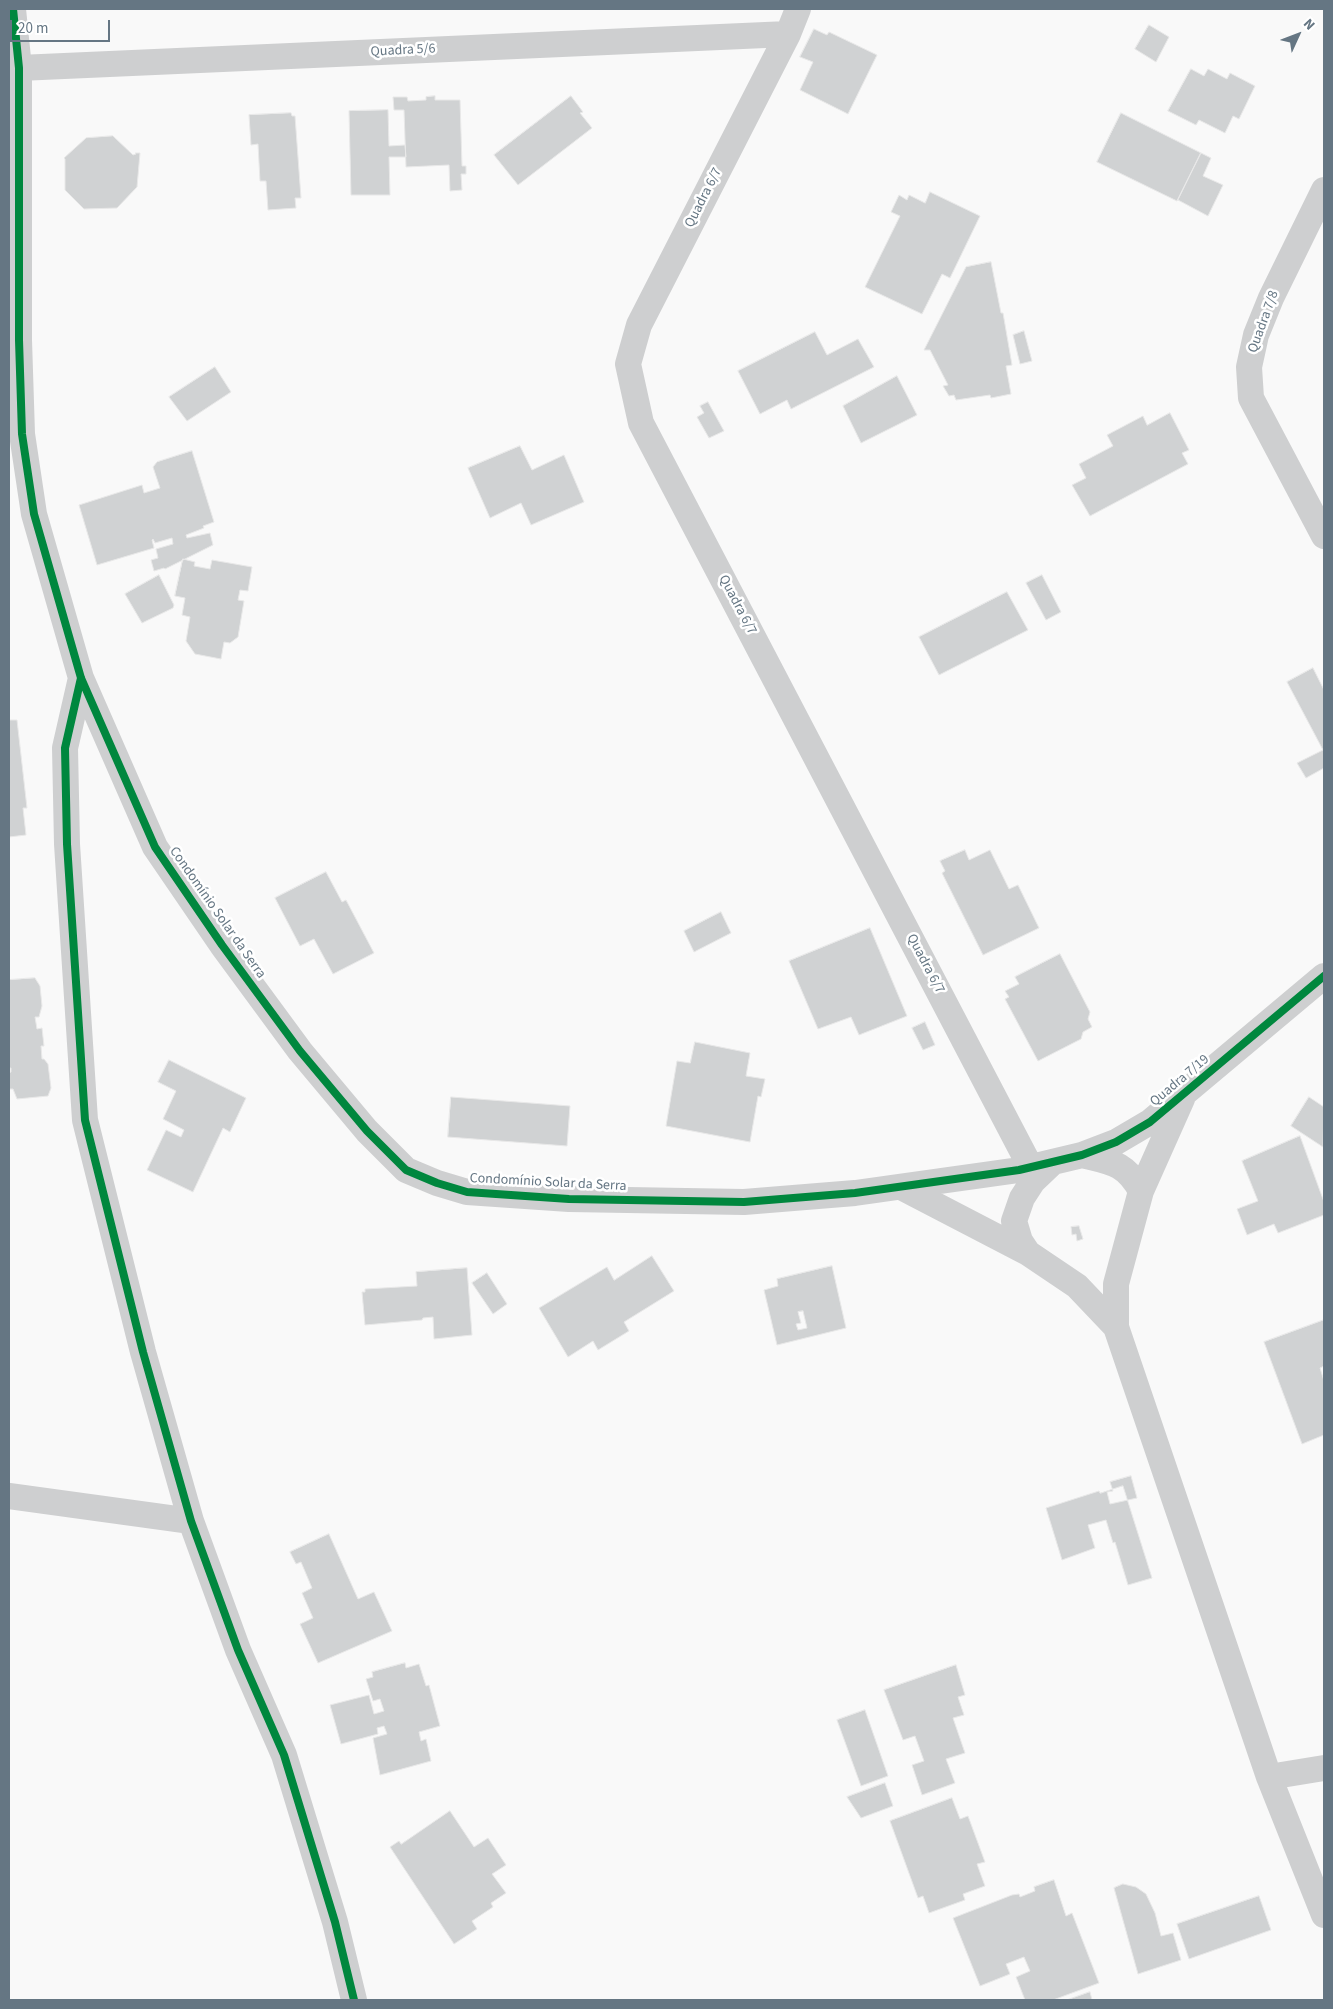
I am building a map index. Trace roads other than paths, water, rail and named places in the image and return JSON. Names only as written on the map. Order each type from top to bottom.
[{"type":"street","name":"Condomínio Solar da Serra","points":[[13,9],[19,68],[19,340],[22,434],[34,514],[81,678],[156,847],[222,945],[300,1051],[367,1131],[406,1170],[437,1183],[467,1192],[569,1199],[744,1202],[855,1193],[1042,1165]]},
{"type":"street","name":"Quadra 6/7","points":[[798,9],[788,34],[643,317],[628,364],[641,422],[1042,1165]]},
{"type":"street","name":"Quadra 5/6","points":[[19,68],[788,34]]},
{"type":"street","name":"Quadra 7/8","points":[[1324,190],[1271,298],[1256,335],[1249,367],[1251,398],[1324,536]]},
{"type":"street","points":[[81,678],[65,748],[66,844],[85,1120],[143,1352],[190,1521],[238,1650],[284,1755],[336,1922],[354,2000]]},
{"type":"street","name":"Quadra 7/19","points":[[1042,1165],[1082,1155],[1116,1142],[1150,1122],[1324,976]]},
{"type":"street","points":[[1184,1094],[1141,1191],[1116,1284],[1116,1327],[1269,1777],[1324,1915]]},
{"type":"street","points":[[1082,1155],[1112,1162],[1133,1176],[1141,1191]]},
{"type":"street","points":[[1028,1253],[1020,1241],[1014,1221],[1022,1198],[1042,1165]]},
{"type":"street","points":[[901,1187],[1028,1253],[1077,1286],[1116,1327]]},
{"type":"street","points":[[9,1496],[190,1521]]},
{"type":"street","points":[[1269,1777],[1324,1768]]}]
